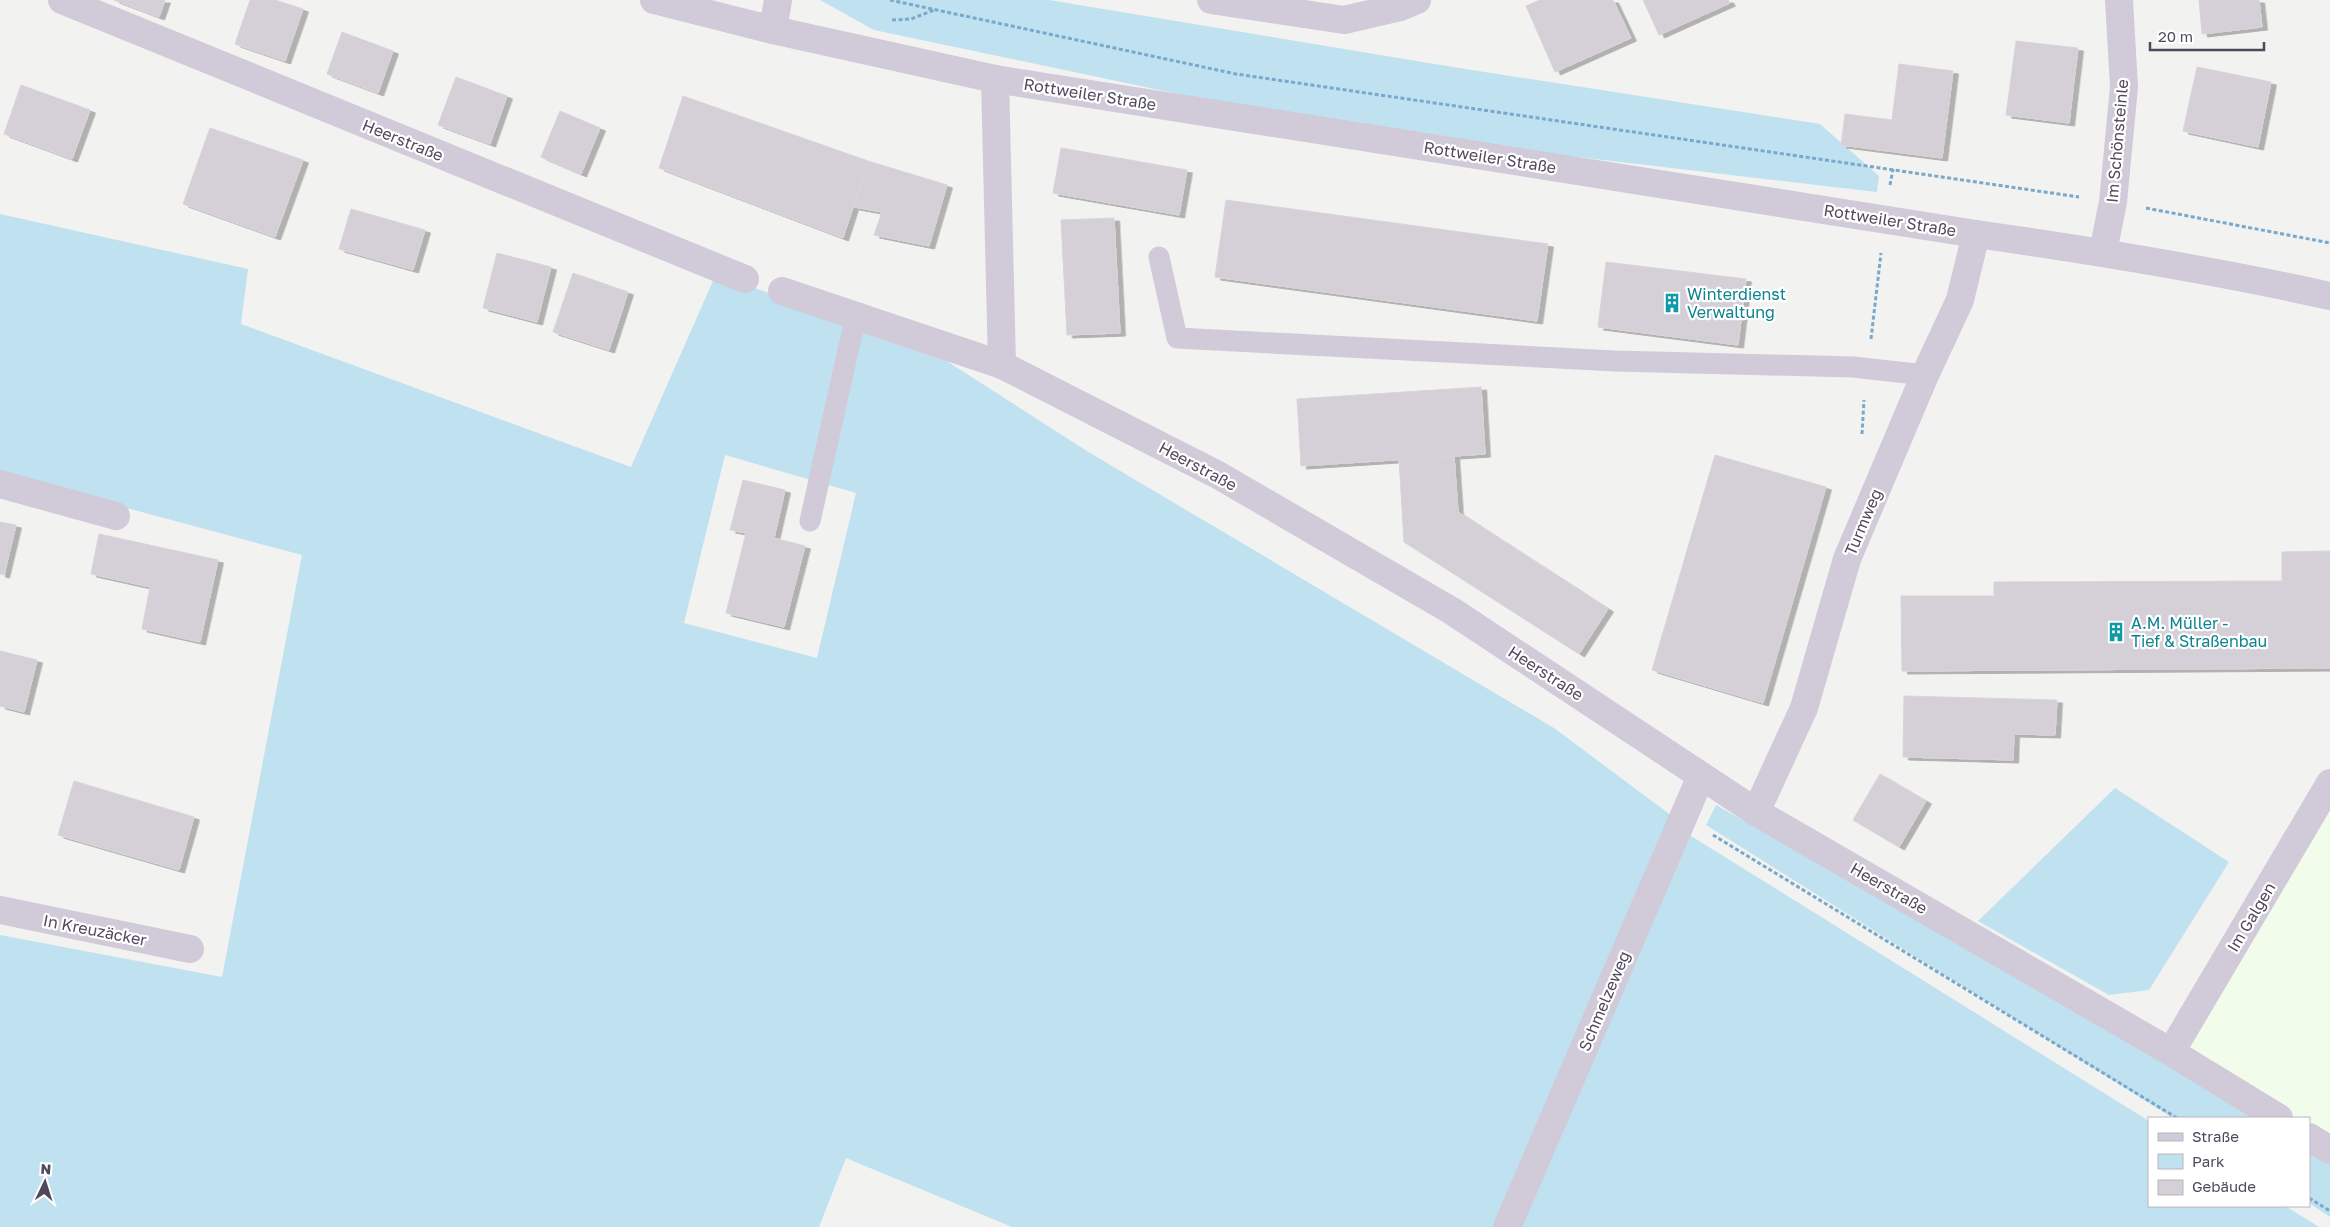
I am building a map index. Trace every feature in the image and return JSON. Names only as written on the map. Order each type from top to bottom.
[{"type":"street","name":"Heerstraße","points":[[62,0],[744,279]]},
{"type":"street","name":"Rottweiler Straße","points":[[654,0],[773,30],[995,79],[1976,234],[2103,252],[2238,275],[2330,296]]},
{"type":"street","points":[[773,30],[778,0]]},
{"type":"street","points":[[1211,0],[1344,20],[1400,7],[1417,0]]},
{"type":"street","name":"Im Schönsteinle","points":[[2103,252],[2113,202],[2124,87],[2119,0]]},
{"type":"street","points":[[995,79],[1002,365]]},
{"type":"street","name":"Turmweg","points":[[1756,812],[1804,708],[1847,559],[1924,376],[1960,300],[1976,234]]},
{"type":"street","name":"Heerstraße","points":[[782,290],[1002,365],[1218,475],[1452,611],[1756,812],[2171,1052],[2277,1117]]},
{"type":"street","points":[[0,484],[116,516]]},
{"type":"street","name":"Schmelzeweg","points":[[1507,1227],[1701,776]]},
{"type":"street","name":"Im Galgen","points":[[2171,1052],[2330,783]]},
{"type":"street","name":"In Kreuzäcker","points":[[0,910],[190,949]]},
{"type":"street","points":[[2310,1138],[2330,1150]]},
{"type":"lane","points":[[1159,257],[1176,338],[1615,361],[1853,367],[1924,376]]},
{"type":"lane","points":[[810,521],[856,315]]},
{"type":"path","points":[[890,0],[1236,74],[2113,202],[2330,243]]},
{"type":"path","points":[[1683,817],[2175,1117]]},
{"type":"path","points":[[2310,1199],[2330,1211]]},
{"type":"shaded area","points":[[2330,789],[2330,1144],[2310,1132],[2310,1117],[2287,1117],[2180,1050]]},
{"type":"green space","points":[[820,0],[1049,0],[1459,68],[1820,124],[1879,176],[1877,192],[1544,153],[1183,95],[874,30]]},
{"type":"green space","points":[[0,214],[248,269],[241,324],[631,467],[716,274],[931,351],[1090,453],[1554,728],[1676,819],[1501,1227],[1012,1227],[846,1158],[819,1227],[0,1227],[0,935],[222,977],[302,555],[0,474]],"holes":[[[725,455],[856,493],[817,658],[684,623]]]},
{"type":"green space","points":[[2115,788],[2229,862],[2149,990],[2109,995],[1978,921]]},
{"type":"green space","points":[[1716,805],[2171,1060],[2263,1117],[2171,1117],[1706,825]]},
{"type":"green space","points":[[1683,831],[2148,1120],[2148,1207],[2287,1207],[2319,1227],[1516,1227]]},
{"type":"green space","points":[[2310,1147],[2330,1159],[2330,1217],[2310,1204]]},
{"type":"building","points":[[114,0],[165,0],[159,17]]},
{"type":"building","points":[[250,0],[275,0],[303,9],[285,61],[235,44]]},
{"type":"building","points":[[1540,0],[1613,0],[1631,38],[1555,72],[1526,6]]},
{"type":"building","points":[[1643,0],[1728,0],[1730,3],[1659,35]]},
{"type":"building","points":[[2199,0],[2259,0],[2262,27],[2202,34]]},
{"type":"building","points":[[342,32],[393,51],[378,93],[327,74]]},
{"type":"building","points":[[2016,41],[2078,48],[2069,123],[2006,115]]},
{"type":"building","points":[[1899,64],[1953,71],[1942,158],[1841,145],[1845,114],[1892,120]]},
{"type":"building","points":[[2197,67],[2271,82],[2258,147],[2183,131]]},
{"type":"building","points":[[456,77],[507,96],[490,144],[438,125]]},
{"type":"building","points":[[21,85],[90,110],[72,159],[4,134]]},
{"type":"building","points":[[683,96],[868,161],[843,238],[659,168]]},
{"type":"building","points":[[560,111],[600,128],[581,174],[541,157]]},
{"type":"building","points":[[210,128],[303,160],[275,237],[183,204]]},
{"type":"building","points":[[1061,148],[1187,170],[1179,215],[1053,193]]},
{"type":"building","points":[[868,161],[947,185],[929,246],[874,235],[882,212],[854,207]]},
{"type":"building","points":[[1226,200],[1548,244],[1537,321],[1215,277]]},
{"type":"building","points":[[351,209],[425,230],[413,270],[339,249]]},
{"type":"building","points":[[1114,218],[1120,333],[1067,335],[1061,220]]},
{"type":"building","points":[[497,253],[551,267],[537,322],[483,308]]},
{"type":"building","name":"Winterdienst Verwaltung","points":[[1606,262],[1746,279],[1738,345],[1598,327]]},
{"type":"building","points":[[573,273],[628,292],[609,350],[553,332]]},
{"type":"building","points":[[1481,387],[1485,454],[1301,466],[1297,399]]},
{"type":"building","points":[[1715,455],[1826,487],[1763,703],[1652,670]]},
{"type":"building","points":[[1454,456],[1458,512],[1608,609],[1579,654],[1404,542],[1399,459]]},
{"type":"building","points":[[743,480],[785,490],[774,538],[805,546],[784,627],[726,613],[746,533],[730,530]]},
{"type":"building","points":[[0,522],[16,525],[4,575],[0,574]]},
{"type":"building","points":[[99,534],[218,560],[200,642],[142,629],[150,587],[91,574]]},
{"type":"building","name":"A.M. Müller - Tief & Straßenbau","points":[[2330,551],[2330,668],[1902,671],[1901,596],[1994,596],[1994,582],[2282,581],[2282,552]]},
{"type":"building","points":[[0,651],[37,660],[24,712],[0,706]]},
{"type":"building","points":[[1904,696],[2057,700],[2055,735],[2014,734],[2013,760],[1903,757]]},
{"type":"building","points":[[1880,774],[1926,801],[1899,847],[1853,820]]},
{"type":"building","points":[[74,781],[194,817],[179,870],[58,835]]},
{"type":"place","name":"Winterdienst Verwaltung","points":[[1672,303]]},
{"type":"place","name":"A.M. Müller - Tief & Straßenbau","points":[[2116,632]]}]
